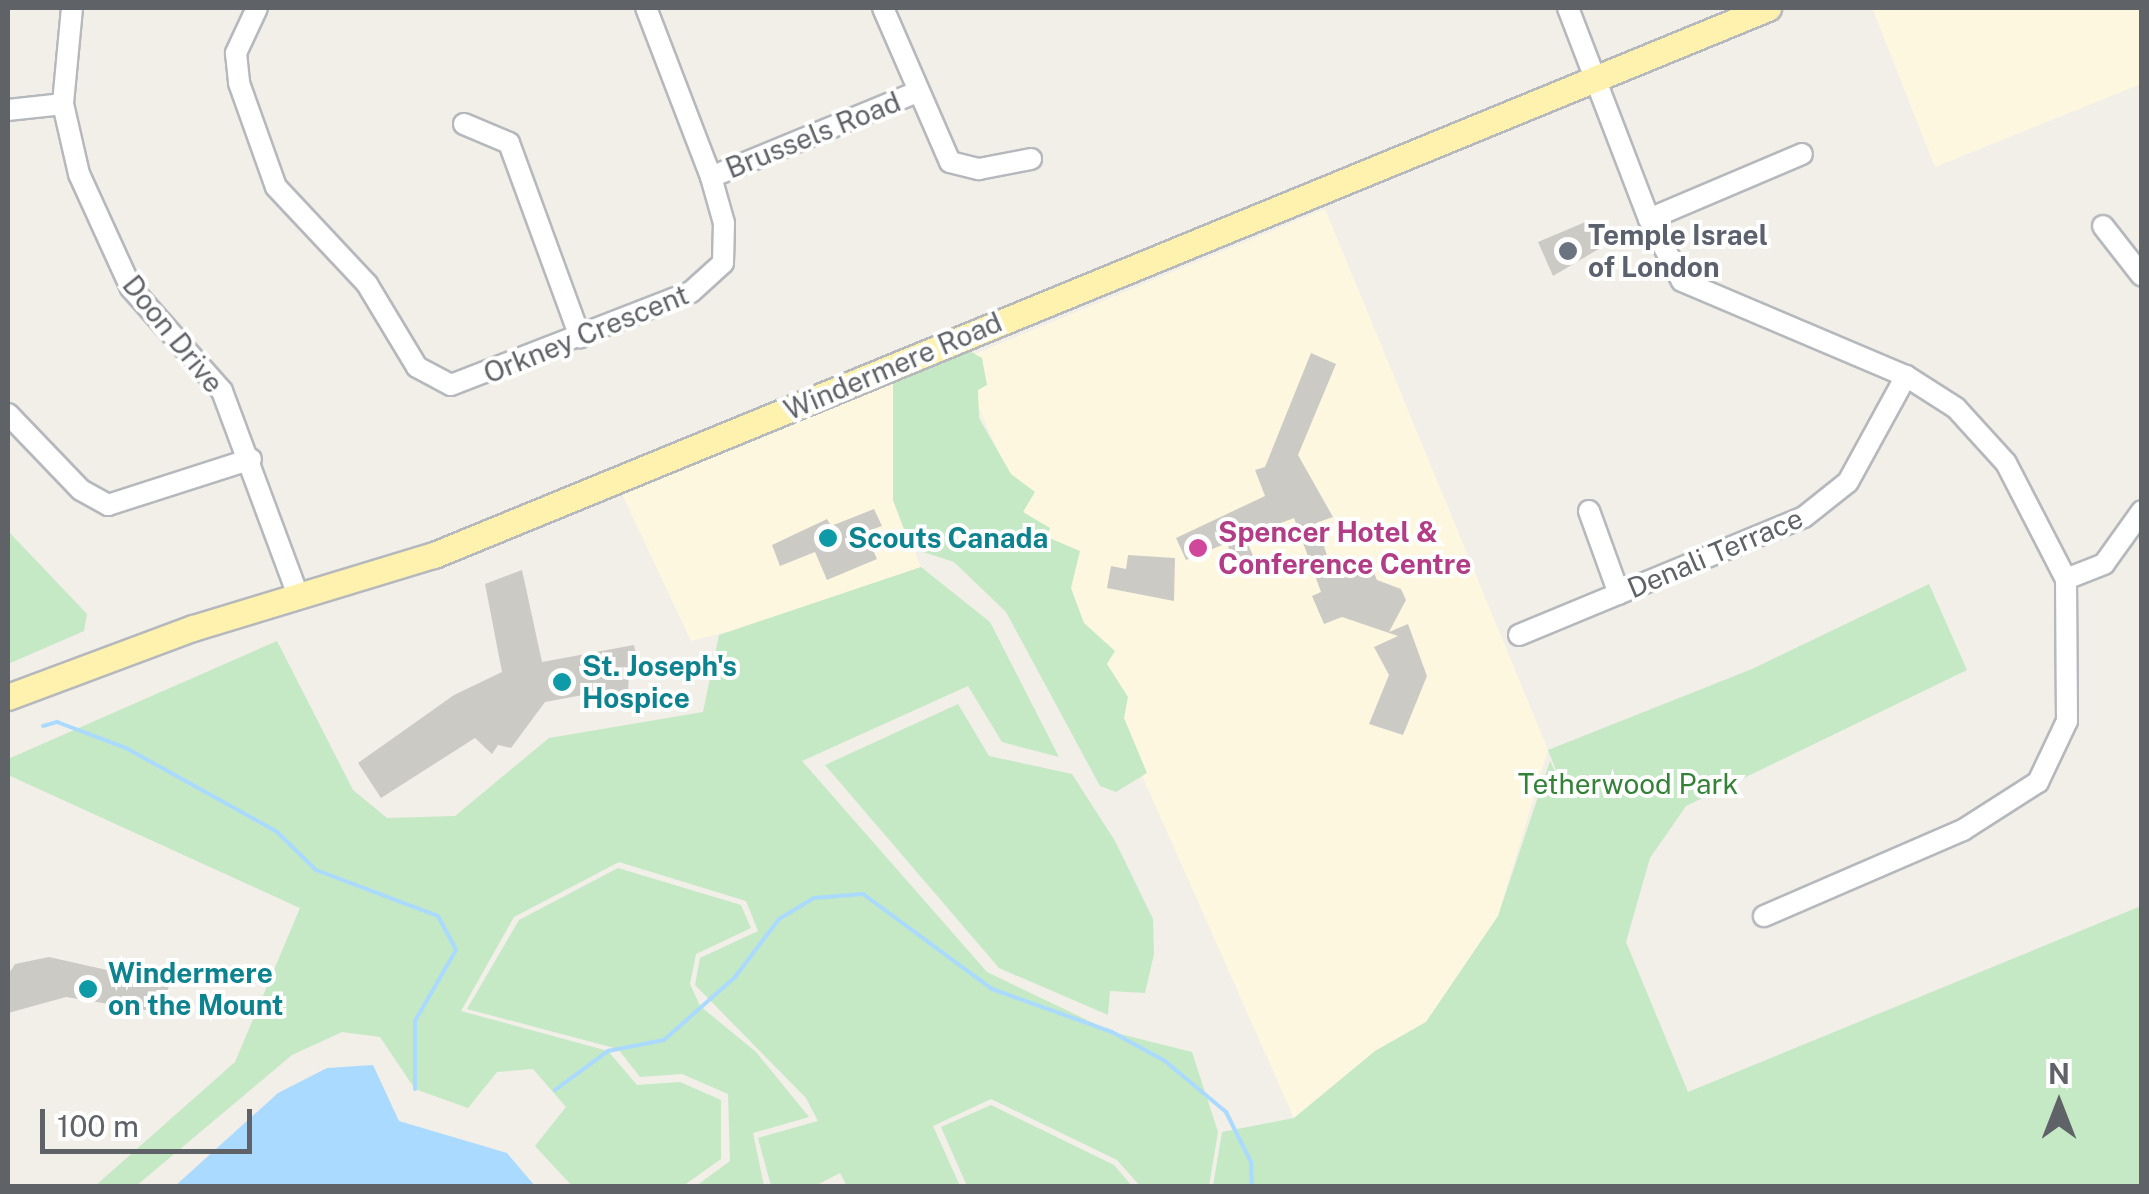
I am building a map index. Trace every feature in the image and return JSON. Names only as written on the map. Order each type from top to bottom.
[{"type":"main road","name":"Windermere Road","points":[[8,697],[451,548],[1594,75],[1768,8]]},
{"type":"street","name":"Doon Drive","points":[[72,8],[63,104],[79,174],[132,288],[222,391],[251,459],[300,598]]},
{"type":"street","name":"Orkney Crescent","points":[[257,8],[236,53],[239,83],[276,187],[368,284],[417,367],[451,385],[470,382],[709,282],[726,242],[711,176],[646,8]]},
{"type":"street","points":[[883,8],[915,93],[950,162],[979,169],[1031,160]]},
{"type":"street","points":[[1568,8],[1649,219],[1682,281],[1906,376],[1956,408],[2006,462],[2066,579],[2067,722],[2038,782],[1964,830],[1764,916]]},
{"type":"street","name":"Brussels Road","points":[[711,176],[915,93]]},
{"type":"street","points":[[8,110],[63,104]]},
{"type":"street","points":[[464,124],[508,143],[580,338]]},
{"type":"street","points":[[1649,219],[1802,154]]},
{"type":"street","points":[[2103,226],[2142,276]]},
{"type":"street","name":"Denali Terrace","points":[[1519,635],[1804,517],[1834,497],[1906,376]]},
{"type":"street","points":[[8,414],[81,490],[108,505],[251,459]]},
{"type":"street","points":[[1589,511],[1619,594]]},
{"type":"street","points":[[2066,579],[2104,564],[2142,512]]},
{"type":"shaded area","points":[[2140,8],[2141,84],[1935,167],[1873,10]]},
{"type":"shaded area","points":[[1325,209],[1548,750],[1498,916],[1426,1022],[1375,1051],[1294,1118],[958,361]]},
{"type":"shaded area","points":[[893,380],[893,500],[921,567],[800,613],[691,641],[621,492]]},
{"type":"green space","points":[[966,349],[982,358],[987,385],[978,390],[979,418],[1011,474],[1035,492],[1023,512],[1050,528],[1047,537],[1080,551],[1071,588],[1084,623],[1115,651],[1107,664],[1128,697],[1124,718],[1147,773],[1116,792],[1100,786],[1006,612],[954,562],[911,548],[893,500],[893,380]]},
{"type":"green space","points":[[8,531],[87,614],[84,631],[8,664]]},
{"type":"green space","points":[[921,567],[990,622],[1059,757],[1002,742],[968,686],[802,761],[987,972],[1112,1032],[1192,1052],[1218,1132],[1209,1186],[1140,1186],[1117,1160],[991,1099],[933,1126],[960,1186],[847,1186],[840,1173],[815,1186],[771,1186],[758,1138],[818,1121],[806,1098],[695,985],[700,958],[758,931],[746,901],[619,862],[514,917],[461,1011],[608,1051],[637,1085],[680,1082],[721,1100],[721,1159],[683,1186],[572,1186],[535,1146],[566,1107],[533,1069],[497,1072],[468,1108],[415,1089],[380,1037],[342,1032],[292,1055],[136,1186],[95,1186],[235,1062],[300,908],[8,775],[8,759],[277,641],[353,790],[387,818],[455,816],[549,738],[703,712],[719,635]]},
{"type":"green space","name":"Tetherwood Park","points":[[1929,584],[1967,670],[1686,806],[1650,858],[1626,942],[1688,1092],[2141,906],[2141,1186],[1213,1186],[1222,1132],[1294,1118],[1375,1051],[1426,1022],[1498,916],[1550,761],[1564,790],[1548,750],[1752,669]]},
{"type":"green space","points":[[958,704],[989,756],[1072,774],[1115,841],[1153,919],[1154,954],[1145,993],[1110,991],[1108,1015],[999,968],[825,765]]},
{"type":"green space","points":[[618,868],[741,905],[751,928],[696,954],[690,984],[700,1006],[756,1052],[809,1117],[753,1133],[764,1186],[696,1186],[730,1161],[728,1094],[682,1074],[640,1077],[618,1049],[467,1009],[519,920]]},
{"type":"green space","points":[[991,1105],[1114,1165],[1132,1186],[967,1186],[941,1127]]},
{"type":"water","points":[[373,1065],[399,1121],[507,1153],[535,1186],[175,1186],[278,1093],[327,1068]]},
{"type":"building","name":"Temple Israel of London","points":[[1590,220],[1602,247],[1553,276],[1538,242]]},
{"type":"building","name":"Spencer Hotel & Conference Centre","points":[[1311,353],[1336,364],[1298,455],[1333,517],[1316,523],[1332,570],[1347,577],[1370,563],[1377,580],[1401,589],[1406,600],[1389,632],[1408,624],[1427,676],[1403,735],[1369,724],[1389,675],[1374,647],[1398,636],[1342,617],[1324,624],[1312,596],[1321,592],[1294,518],[1245,537],[1254,558],[1235,566],[1227,543],[1186,560],[1176,538],[1265,496],[1255,470],[1265,467]]},
{"type":"building","name":"Scouts Canada","points":[[874,509],[882,526],[865,532],[877,559],[827,580],[815,552],[780,566],[772,545],[827,519],[831,526]]},
{"type":"building","points":[[1128,555],[1175,558],[1174,601],[1107,588],[1111,566],[1126,569]]},
{"type":"building","name":"St. Joseph's Hospice","points":[[522,570],[542,662],[634,645],[638,666],[629,669],[628,696],[612,698],[610,690],[545,702],[511,748],[498,745],[492,754],[475,738],[381,798],[358,763],[454,695],[502,672],[485,584]]},
{"type":"building","name":"Windermere on the Mount","points":[[49,957],[169,984],[164,1013],[66,997],[8,1013],[8,975],[15,964]]},
{"type":"waterway","points":[[43,726],[57,722],[126,748],[276,831],[316,870],[438,916],[456,950],[415,1021],[415,1089]]},
{"type":"waterway","points":[[555,1090],[608,1051],[664,1040],[735,977],[779,919],[814,898],[863,894],[992,989],[1112,1032],[1165,1061],[1226,1112],[1251,1162],[1252,1186]]},
{"type":"place","name":"Temple Israel of London","points":[[1568,251]]},
{"type":"place","name":"Scouts Canada","points":[[828,538]]},
{"type":"place","name":"Spencer Hotel & Conference Centre","points":[[1198,548]]},
{"type":"place","name":"St. Joseph's Hospice","points":[[562,682]]},
{"type":"place","name":"Windermere on the Mount","points":[[88,989]]}]
